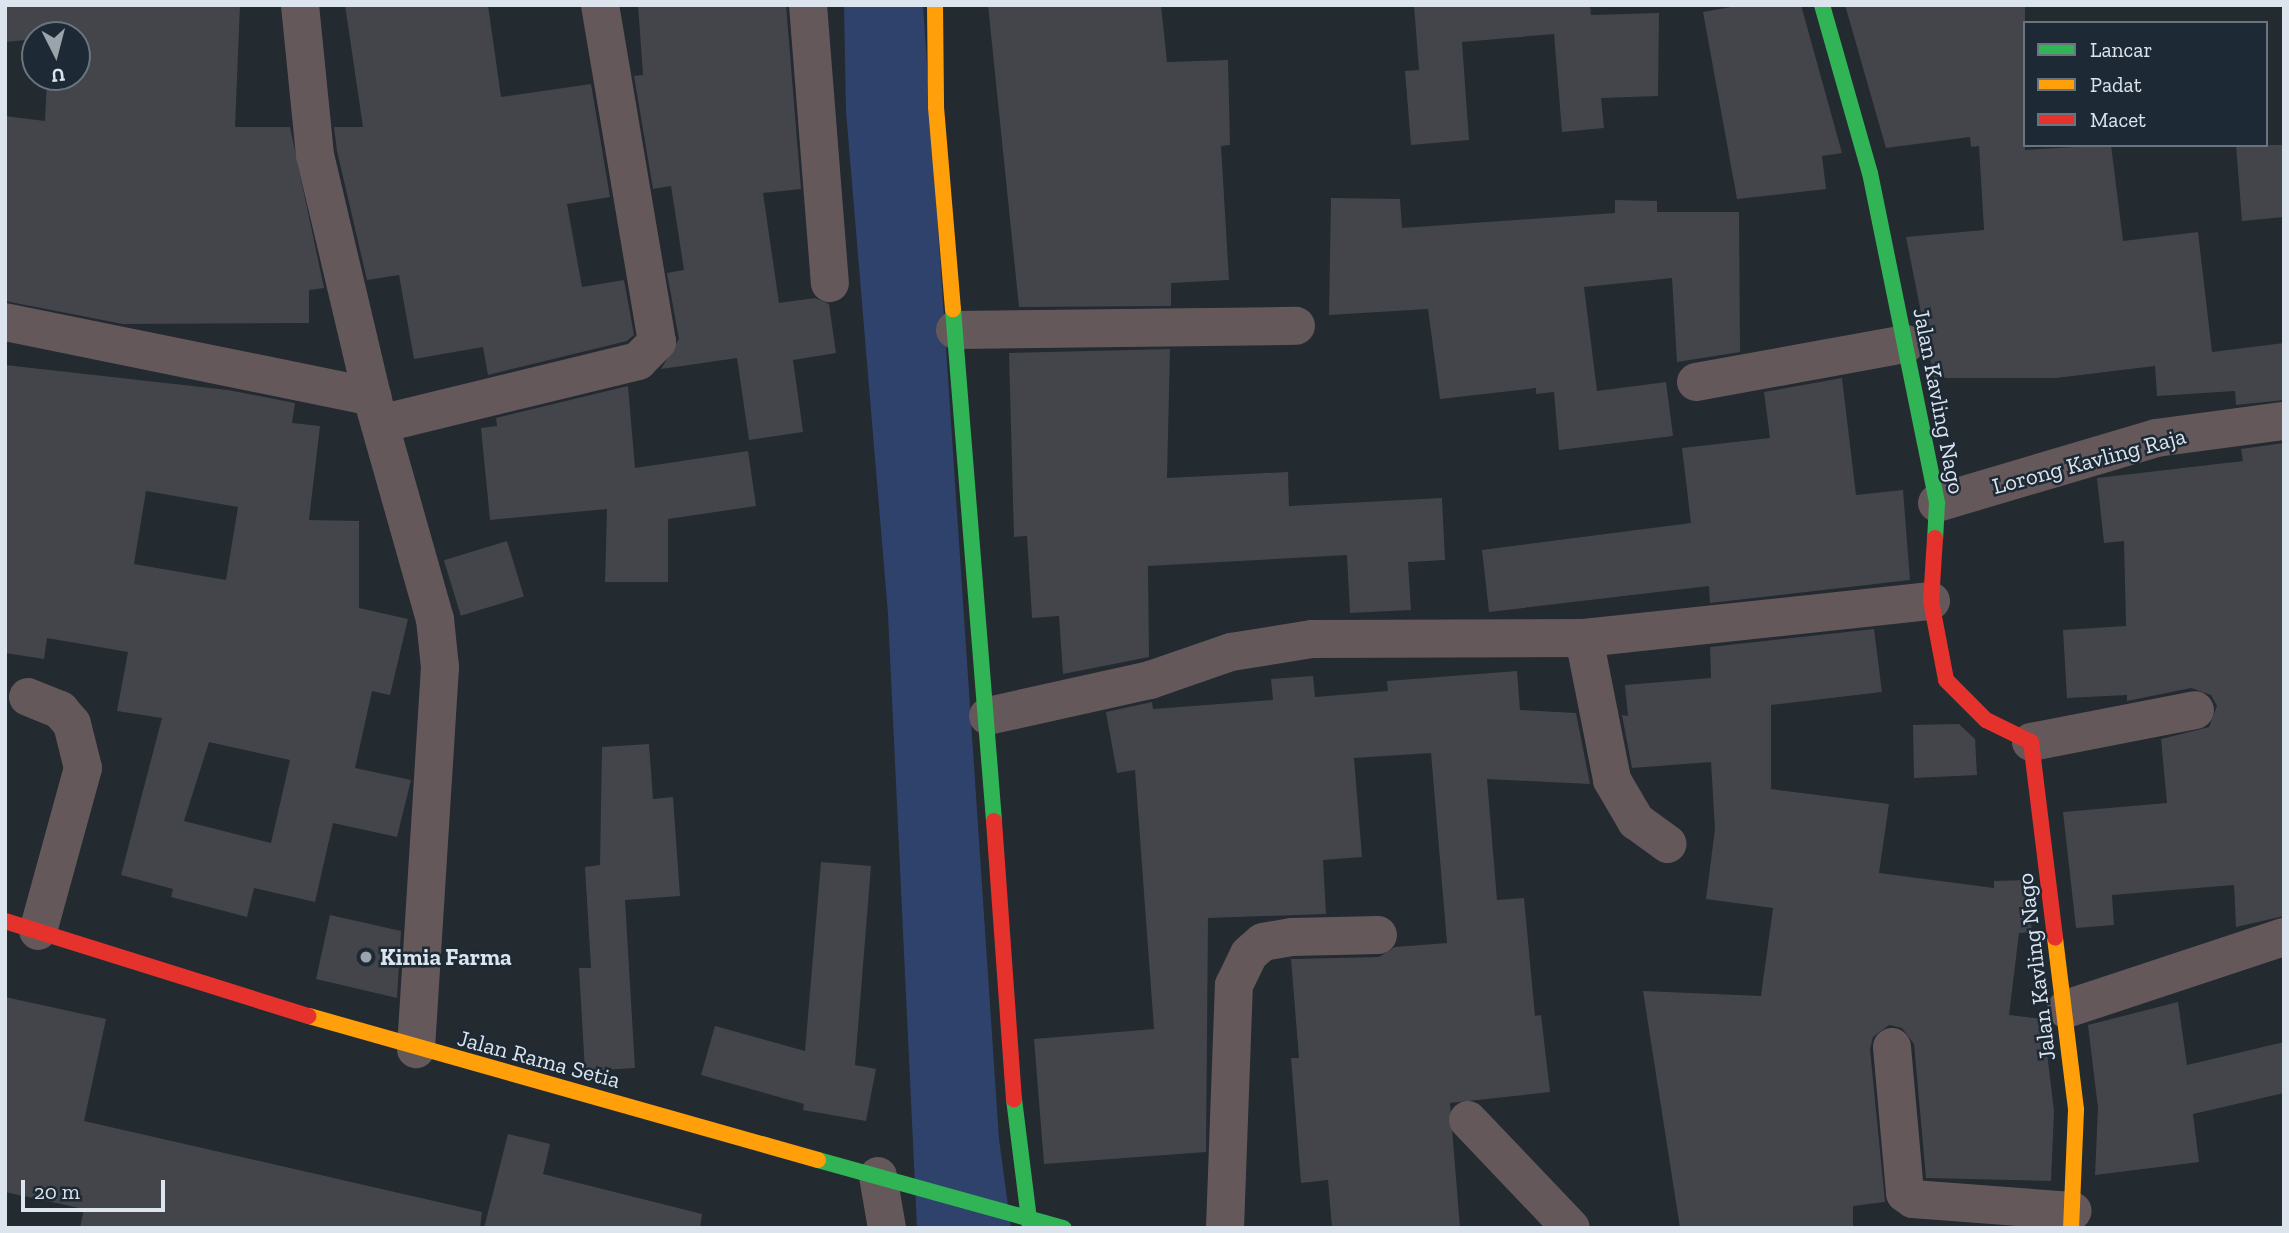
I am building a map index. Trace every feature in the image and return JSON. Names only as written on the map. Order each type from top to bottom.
[{"type":"street","points":[[300,5],[315,155],[376,411],[435,619],[440,667],[416,1049]]},
{"type":"street","points":[[5,323],[376,411],[638,360],[657,342],[600,5]]},
{"type":"street","points":[[808,5],[830,283]]},
{"type":"street","points":[[935,5],[936,107],[988,716],[1009,1053],[1027,1221]]},
{"type":"street","name":"Jalan Kavling Nago","points":[[1822,5],[1870,173],[1937,503],[1931,601],[1947,680],[1986,720],[2031,743],[2066,1009],[2076,1110],[2072,1219]]},
{"type":"street","points":[[955,330],[1296,326]]},
{"type":"street","points":[[1696,382],[1906,344]]},
{"type":"street","name":"Lorong Kavling Raja","points":[[1937,503],[2156,438],[2284,421]]},
{"type":"street","points":[[988,716],[1150,680],[1231,652],[1312,639],[1584,638],[1931,601]]},
{"type":"street","points":[[1584,638],[1612,780],[1636,821],[1668,844]]},
{"type":"street","points":[[21,926],[83,768],[72,724],[60,710],[28,697]]},
{"type":"street","points":[[2031,743],[2195,710]]},
{"type":"street","name":"Jalan Rama Setia","points":[[21,926],[416,1049],[885,1178],[1027,1221],[1064,1228]]},
{"type":"street","points":[[1225,1228],[1234,985],[1249,954],[1264,942],[1292,937],[1378,935]]},
{"type":"street","points":[[2066,1009],[2284,937]]},
{"type":"street","points":[[1892,1047],[1905,1193],[1913,1199],[2072,1219]]},
{"type":"street","points":[[1468,1119],[1571,1228]]},
{"type":"street","points":[[885,1178],[887,1228]]},
{"type":"water","points":[[844,5],[923,5],[999,1139],[1011,1228],[917,1228],[888,614],[846,111]]},
{"type":"building","points":[[5,5],[240,5],[235,127],[290,127],[324,288],[309,290],[309,323],[123,324],[5,301],[5,116],[45,121],[46,91],[91,91],[91,21],[21,21],[21,40],[5,42]]},
{"type":"building","points":[[345,5],[488,5],[501,97],[591,84],[610,197],[567,204],[582,287],[624,280],[634,335],[627,341],[488,375],[483,347],[414,359],[399,275],[367,280],[337,151],[334,127],[363,127]]},
{"type":"building","points":[[638,5],[786,5],[801,189],[763,193],[779,303],[815,298],[829,304],[836,353],[793,360],[803,432],[749,440],[737,358],[661,369],[679,339],[667,273],[684,270],[671,186],[653,189],[634,76],[643,75]]},
{"type":"building","points":[[988,5],[1161,5],[1167,62],[1228,60],[1230,145],[1221,146],[1229,280],[1171,283],[1171,306],[1019,307]]},
{"type":"building","points":[[1414,5],[1590,5],[1591,15],[1659,13],[1658,96],[1601,98],[1604,128],[1562,132],[1554,34],[1462,42],[1469,140],[1411,145],[1405,71],[1419,70]]},
{"type":"building","points":[[1742,5],[1801,5],[1842,153],[1822,156],[1826,189],[1737,199],[1703,12]]},
{"type":"building","points":[[1845,5],[2025,5],[2023,147],[2025,150],[2111,147],[2123,241],[2198,232],[2212,352],[2284,343],[2284,400],[2236,405],[2235,391],[2157,396],[2155,366],[2056,378],[1934,378],[1906,237],[1984,230],[1979,146],[1971,147],[1970,137],[1886,148]]},
{"type":"building","points":[[2284,145],[2284,217],[2242,221],[2236,147]]},
{"type":"building","points":[[1331,198],[1400,199],[1402,228],[1615,213],[1615,200],[1657,201],[1657,212],[1739,212],[1740,352],[1677,362],[1672,278],[1584,287],[1597,391],[1666,382],[1673,436],[1559,450],[1554,392],[1536,394],[1536,388],[1440,399],[1428,309],[1329,315]]},
{"type":"building","points":[[1170,349],[1167,478],[1288,472],[1289,506],[1442,498],[1445,560],[1408,562],[1411,610],[1350,613],[1347,555],[1148,566],[1149,657],[1063,674],[1059,616],[1032,618],[1027,536],[1014,537],[1009,353]]},
{"type":"building","points":[[5,365],[228,390],[295,403],[292,423],[320,426],[309,520],[359,521],[359,608],[408,619],[390,695],[372,691],[355,768],[411,780],[397,837],[333,823],[315,902],[254,888],[247,917],[171,897],[173,889],[121,875],[162,718],[117,711],[128,652],[47,638],[44,659],[5,653]],"holes":[[[146,491],[238,507],[226,580],[134,564]],[[209,742],[290,760],[271,843],[184,821]]]},
{"type":"building","points":[[1842,378],[1856,495],[1903,490],[1910,580],[1710,603],[1709,586],[1489,612],[1482,550],[1691,523],[1682,448],[1770,438],[1764,392]]},
{"type":"building","points":[[628,386],[635,468],[748,451],[756,506],[668,519],[668,582],[605,582],[607,509],[490,520],[481,428],[497,426],[496,418]]},
{"type":"building","points":[[2284,443],[2284,916],[2236,927],[2234,885],[2112,895],[2114,925],[2076,928],[2063,812],[2167,803],[2161,739],[2209,727],[2217,706],[2211,695],[2191,688],[2127,701],[2127,695],[2067,698],[2063,630],[2126,626],[2124,541],[2104,543],[2097,478],[2243,461],[2241,449]]},
{"type":"building","points":[[507,541],[524,596],[461,616],[444,560]]},
{"type":"building","points":[[1874,629],[1882,692],[1771,705],[1771,789],[1889,804],[1879,873],[1994,888],[1994,881],[2026,880],[2032,932],[2019,933],[2009,1015],[2043,1019],[2054,1111],[2051,1181],[1926,1178],[1914,1044],[1902,1028],[1889,1025],[1873,1037],[1870,1049],[1885,1202],[1853,1206],[1853,1228],[1680,1228],[1643,991],[1761,996],[1773,908],[1706,899],[1715,829],[1711,762],[1632,768],[1622,715],[1628,716],[1625,685],[1711,678],[1710,647]]},
{"type":"building","points":[[1517,671],[1520,710],[1576,713],[1590,784],[1487,779],[1497,900],[1524,898],[1535,1016],[1541,1015],[1550,1092],[1450,1103],[1460,1228],[1332,1228],[1328,1180],[1301,1183],[1291,1058],[1299,1058],[1291,959],[1379,957],[1395,947],[1447,943],[1431,753],[1354,758],[1362,857],[1323,860],[1326,914],[1208,918],[1206,1152],[1044,1164],[1034,1039],[1154,1029],[1135,770],[1117,773],[1106,712],[1152,702],[1153,709],[1273,700],[1271,679],[1313,676],[1315,697],[1388,691],[1387,681]]},
{"type":"building","points":[[1959,724],[1975,739],[1977,775],[1914,778],[1913,725]]},
{"type":"building","points":[[649,744],[653,799],[673,797],[680,896],[625,900],[635,1068],[585,1071],[579,968],[591,968],[585,867],[600,865],[602,747]]},
{"type":"building","points":[[821,862],[871,866],[855,1065],[876,1069],[866,1121],[803,1110],[804,1104],[701,1075],[715,1026],[805,1051]]},
{"type":"building","name":"Kimia Farma","points":[[330,915],[401,931],[397,998],[316,979]]},
{"type":"building","points":[[5,997],[106,1019],[84,1121],[482,1212],[480,1228],[80,1228],[84,1209],[5,1192]]},
{"type":"building","points":[[2178,1002],[2187,1065],[2284,1042],[2284,1093],[2193,1114],[2199,1162],[2095,1175],[2098,1108],[2088,1025]]},
{"type":"building","points":[[508,1134],[550,1144],[543,1174],[702,1214],[700,1228],[484,1228]]},
{"type":"traffic: fast","points":[[1822,5],[1870,173],[1937,503],[1935,538]]},
{"type":"traffic: fast","points":[[953,309],[994,821]]},
{"type":"traffic: fast","points":[[1014,1099],[1030,1228]]},
{"type":"traffic: fast","points":[[818,1160],[1064,1228]]},
{"type":"traffic: slow","points":[[935,5],[936,107],[953,309]]},
{"type":"traffic: slow","points":[[2055,938],[2076,1110],[2071,1228]]},
{"type":"traffic: slow","points":[[309,1016],[818,1160]]},
{"type":"traffic: jam","points":[[1935,538],[1931,601],[1946,680],[1986,720],[2031,742],[2055,938]]},
{"type":"traffic: jam","points":[[994,821],[1014,1099]]},
{"type":"traffic: jam","points":[[5,921],[309,1016]]},
{"type":"place","name":"Kimia Farma","points":[[366,957]]}]
